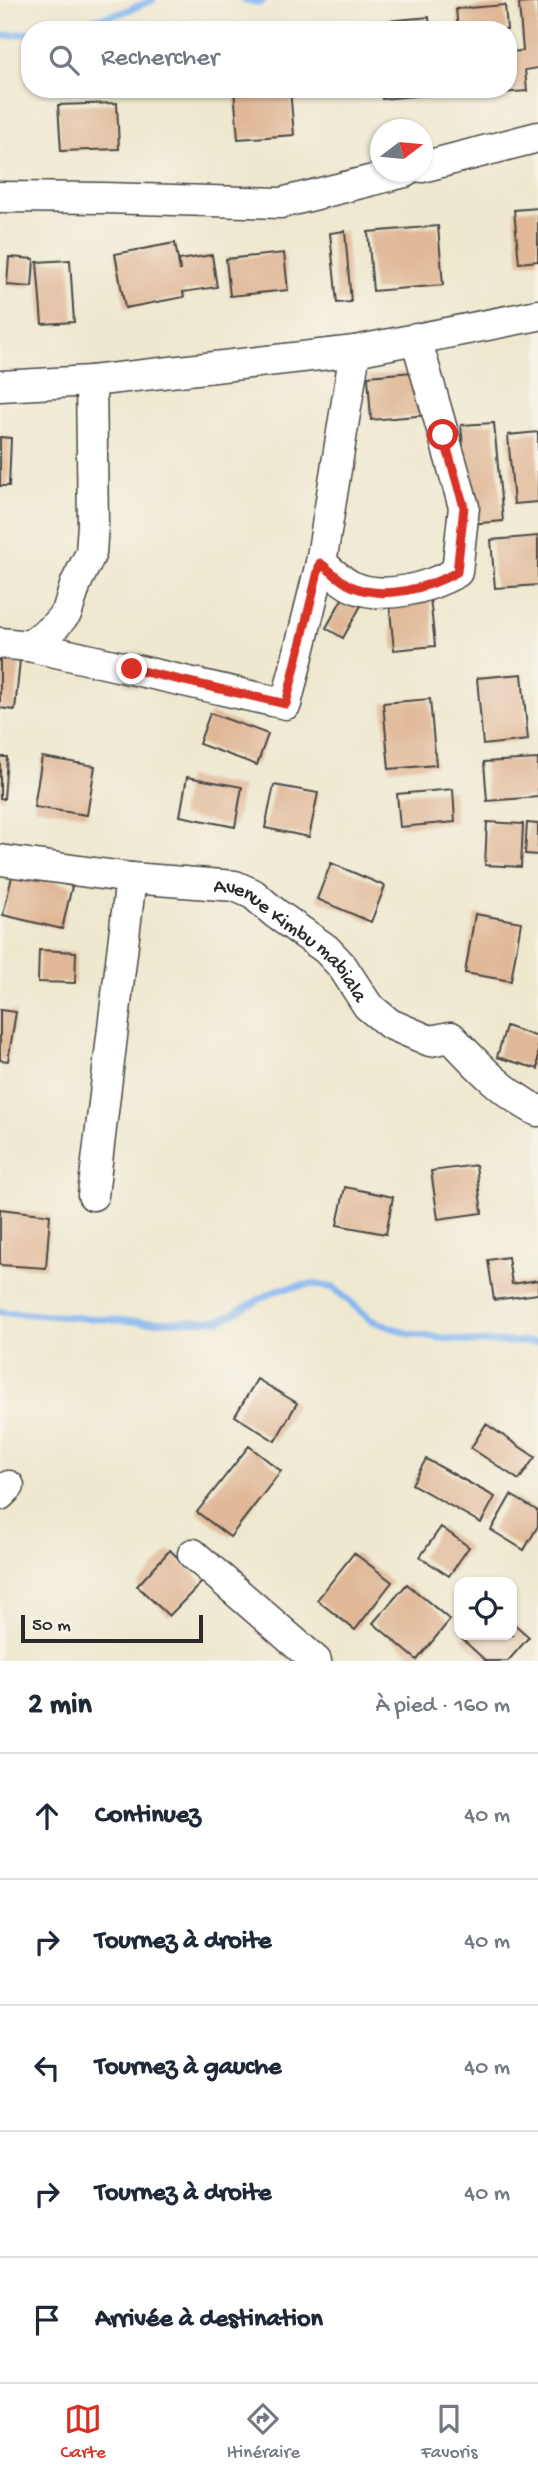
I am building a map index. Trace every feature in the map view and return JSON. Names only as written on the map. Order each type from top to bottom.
[{"type":"street","points":[[433,164],[538,137]]},
{"type":"street","points":[[0,197],[281,203],[370,181]]},
{"type":"street","points":[[0,386],[91,381],[355,351],[538,315]]},
{"type":"street","points":[[320,563],[351,586],[375,592],[402,591],[436,584],[457,572],[464,507],[416,338]]},
{"type":"street","points":[[15,645],[286,704],[320,563],[355,351]]},
{"type":"street","points":[[15,645],[53,628],[67,612],[76,583],[91,553],[91,381]]},
{"type":"street","name":"Avenue Kimbu mabiala","points":[[0,860],[131,878],[235,886],[253,894],[326,949],[342,966],[368,1006],[390,1024],[430,1041],[451,1037],[478,1066],[538,1111]]},
{"type":"street","points":[[93,1195],[131,878]]},
{"type":"street","points":[[193,1554],[316,1661]]},
{"type":"building","points":[[538,2],[538,68],[525,70],[527,91],[517,92],[517,51],[523,51],[519,4]]},
{"type":"building","points":[[505,5],[506,21],[457,21],[456,9]]},
{"type":"building","points":[[429,17],[429,21],[386,21]]},
{"type":"building","points":[[235,98],[291,98],[294,135],[238,139]]},
{"type":"building","points":[[117,103],[119,149],[61,151],[58,105]]},
{"type":"building","points":[[538,208],[538,261],[519,263],[514,210]]},
{"type":"building","points":[[438,226],[443,285],[373,291],[368,232]]},
{"type":"building","points":[[345,231],[351,302],[337,303],[330,233]]},
{"type":"building","points":[[175,243],[180,271],[179,260],[212,255],[217,287],[183,292],[184,297],[125,308],[115,254]]},
{"type":"building","points":[[284,253],[288,290],[230,296],[226,259]]},
{"type":"building","points":[[9,257],[34,259],[32,287],[7,285]]},
{"type":"building","points":[[70,260],[74,322],[42,324],[37,262]]},
{"type":"building","points":[[424,371],[428,415],[371,420],[368,376]]},
{"type":"building","points":[[494,423],[503,521],[470,524],[461,425]]},
{"type":"building","points":[[538,432],[538,502],[514,504],[508,435]]},
{"type":"building","points":[[0,437],[11,438],[9,486],[0,486]]},
{"type":"building","points":[[538,536],[538,585],[495,588],[491,540]]},
{"type":"building","points":[[347,590],[364,600],[343,638],[326,628]]},
{"type":"building","points":[[430,597],[435,646],[394,650],[389,601]]},
{"type":"building","points":[[0,657],[20,660],[15,710],[0,708]]},
{"type":"building","points":[[522,674],[528,740],[483,745],[477,678]]},
{"type":"building","points":[[430,699],[436,765],[389,769],[383,703]]},
{"type":"building","points":[[210,713],[268,734],[257,765],[199,744]]},
{"type":"building","points":[[0,757],[7,757],[4,799],[0,798]]},
{"type":"building","points":[[42,757],[95,766],[87,815],[34,807]]},
{"type":"building","points":[[538,759],[538,797],[487,801],[484,762]]},
{"type":"building","points":[[187,777],[242,787],[235,827],[180,816]]},
{"type":"building","points":[[274,785],[318,793],[309,837],[265,828]]},
{"type":"building","points":[[453,789],[455,822],[400,827],[397,794]]},
{"type":"building","points":[[487,822],[523,824],[521,867],[485,865]]},
{"type":"building","points":[[527,823],[538,824],[538,855],[525,854]]},
{"type":"building","points":[[331,863],[385,886],[371,922],[317,899]]},
{"type":"building","points":[[13,872],[72,886],[62,929],[3,915]]},
{"type":"building","points":[[475,914],[521,922],[511,981],[465,973]]},
{"type":"building","points":[[39,950],[76,952],[75,983],[38,982]]},
{"type":"building","points":[[0,1010],[16,1012],[8,1061],[0,1060]]},
{"type":"building","points":[[506,1026],[538,1037],[538,1069],[497,1057]]},
{"type":"building","points":[[476,1165],[482,1213],[438,1219],[431,1171]]},
{"type":"building","points":[[345,1187],[393,1197],[386,1234],[337,1225]]},
{"type":"building","points":[[0,1209],[50,1215],[46,1268],[0,1265]]},
{"type":"building","points":[[508,1257],[512,1284],[538,1280],[538,1294],[494,1300],[488,1260]]},
{"type":"building","points":[[257,1379],[297,1403],[275,1441],[235,1416]]},
{"type":"building","points":[[486,1424],[535,1457],[519,1480],[471,1448]]},
{"type":"building","points":[[249,1446],[281,1471],[230,1537],[197,1512]]},
{"type":"building","points":[[426,1459],[495,1497],[481,1523],[412,1484]]},
{"type":"building","points":[[511,1495],[538,1511],[538,1526],[524,1550],[491,1530]]},
{"type":"building","points":[[441,1527],[469,1547],[449,1576],[420,1557]]},
{"type":"building","points":[[170,1550],[202,1582],[169,1616],[137,1586]]},
{"type":"building","points":[[354,1553],[392,1582],[355,1630],[317,1600]]},
{"type":"building","points":[[407,1584],[450,1620],[417,1660],[373,1623]]},
{"type":"building","points":[[517,1626],[529,1637],[508,1661],[486,1661],[463,1640],[517,1640]]},
{"type":"waterway","points":[[89,21],[121,13],[153,0]]},
{"type":"waterway","points":[[245,0],[260,3],[263,0]]},
{"type":"waterway","points":[[0,36],[21,34]]},
{"type":"waterway","points":[[0,1312],[144,1322],[221,1320],[277,1290],[312,1284],[334,1288],[371,1320],[410,1334],[473,1342],[538,1342]]},
{"type":"route","points":[[132,669],[286,704],[320,563],[351,586],[375,592],[402,591],[436,584],[457,572],[464,507],[443,435]]}]
